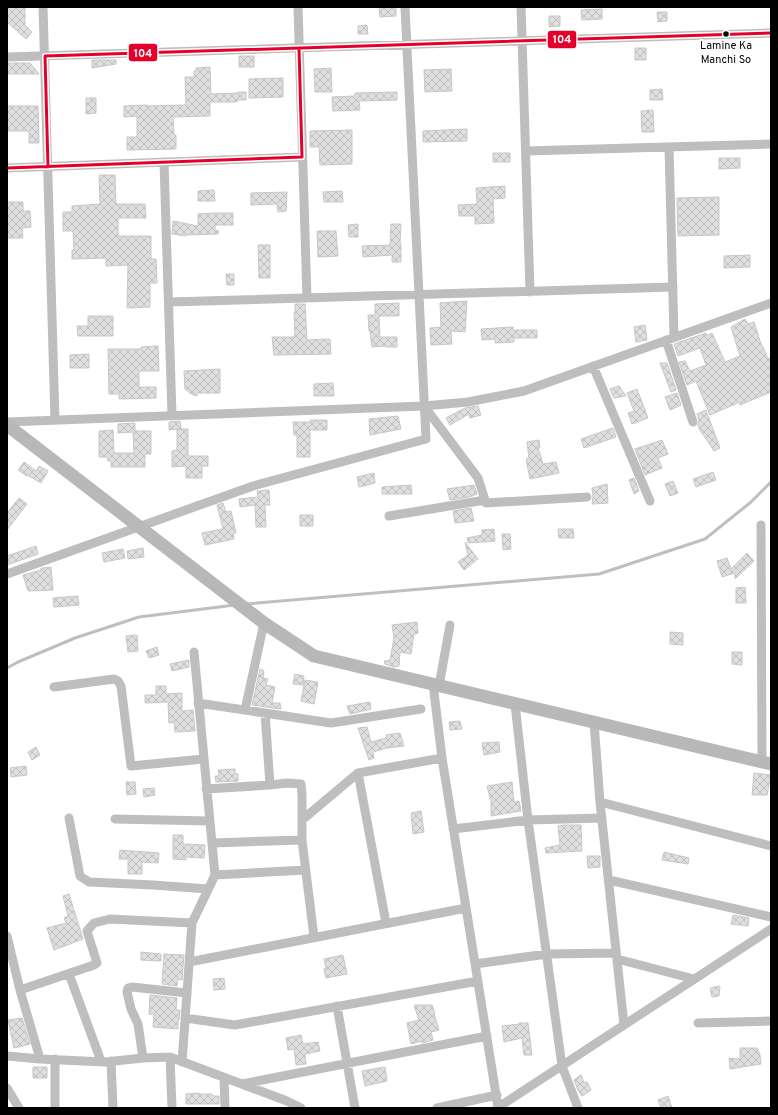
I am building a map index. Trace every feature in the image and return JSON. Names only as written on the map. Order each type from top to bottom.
[{"type":"street","points":[[43,7],[55,420]]},
{"type":"street","points":[[298,7],[307,298]]},
{"type":"street","points":[[7,574],[253,486],[426,439],[405,7]]},
{"type":"street","points":[[521,7],[530,292]]},
{"type":"street","points":[[7,57],[771,33]]},
{"type":"street","points":[[526,152],[771,144]]},
{"type":"street","points":[[669,147],[673,287],[670,339],[694,422]]},
{"type":"street","points":[[7,168],[302,157]]},
{"type":"street","points":[[164,162],[172,415]]},
{"type":"street","points":[[169,302],[673,287]]},
{"type":"street","points":[[7,422],[424,406],[468,402],[524,391],[771,303]]},
{"type":"street","points":[[593,366],[650,501]]},
{"type":"street","points":[[424,406],[478,478],[486,504],[587,497]]},
{"type":"street","points":[[7,425],[264,623],[314,656],[766,763],[761,525]]},
{"type":"street","points":[[389,516],[485,500]]},
{"type":"street","points":[[246,710],[264,623]]},
{"type":"street","points":[[450,626],[436,685],[442,758],[498,1108],[771,929]]},
{"type":"street","points":[[182,1062],[192,923],[215,875],[194,652]]},
{"type":"street","points":[[54,687],[114,679],[118,681],[121,686],[131,766],[204,759]]},
{"type":"street","points":[[198,703],[331,723],[421,709]]},
{"type":"street","points":[[515,704],[528,820],[562,1066],[578,1108]]},
{"type":"street","points":[[265,713],[270,785]]},
{"type":"street","points":[[594,722],[600,802],[624,1025]]},
{"type":"street","points":[[302,820],[358,773],[442,758]]},
{"type":"street","points":[[358,773],[386,923]]},
{"type":"street","points":[[206,789],[287,783],[301,784],[302,840],[314,937]]},
{"type":"street","points":[[600,802],[771,846]]},
{"type":"street","points":[[68,818],[80,876],[89,882],[208,889]]},
{"type":"street","points":[[453,829],[528,820],[602,818]]},
{"type":"street","points":[[115,819],[210,821]]},
{"type":"street","points":[[212,843],[302,840]]},
{"type":"street","points":[[215,875],[306,870]]},
{"type":"street","points":[[609,880],[771,917]]},
{"type":"street","points":[[189,962],[466,908]]},
{"type":"street","points":[[20,990],[97,963],[87,931],[94,924],[110,920],[192,923]]},
{"type":"street","points":[[7,936],[20,990],[40,1059]]},
{"type":"street","points":[[475,964],[547,954],[617,956],[694,979]]},
{"type":"street","points":[[69,974],[100,1061]]},
{"type":"street","points":[[185,1018],[235,1025],[478,981]]},
{"type":"street","points":[[143,1058],[138,1024],[131,1009],[127,992],[128,988],[132,987],[187,993]]},
{"type":"street","points":[[338,1006],[355,1108]]},
{"type":"street","points":[[698,1023],[771,1021]]},
{"type":"street","points":[[241,1084],[487,1036]]},
{"type":"street","points":[[7,1056],[40,1059],[100,1061],[170,1057],[241,1084],[287,1105],[301,1108]]},
{"type":"street","points":[[170,1057],[172,1108]]},
{"type":"street","points":[[55,1059],[55,1108]]},
{"type":"street","points":[[111,1061],[113,1108]]},
{"type":"street","points":[[224,1078],[225,1108]]},
{"type":"street","points":[[7,1088],[19,1108]]},
{"type":"street","points":[[437,1108],[496,1096]]},
{"type":"building","points":[[7,7],[25,7],[25,25],[32,32],[26,39],[7,22]]},
{"type":"building","points":[[379,7],[396,7],[396,16],[380,17]]},
{"type":"building","points":[[602,9],[602,19],[582,20],[581,10]]},
{"type":"building","points":[[657,12],[667,12],[667,21],[658,22]]},
{"type":"building","points":[[549,16],[560,16],[560,26],[549,27]]},
{"type":"building","points":[[367,25],[368,34],[358,34],[358,26]]},
{"type":"building","points":[[635,48],[646,48],[646,60],[635,60]]},
{"type":"building","points":[[239,56],[254,56],[254,67],[239,67]]},
{"type":"building","points":[[92,60],[116,60],[116,64],[92,68]]},
{"type":"building","points":[[7,63],[30,63],[39,74],[7,74]]},
{"type":"building","points":[[210,67],[211,94],[246,92],[246,100],[237,100],[237,102],[210,102],[210,116],[173,117],[174,135],[176,135],[176,149],[127,150],[127,137],[137,137],[137,116],[124,117],[124,106],[186,105],[185,77],[194,77],[194,71],[196,71],[196,68]]},
{"type":"building","points":[[331,68],[332,92],[315,92],[314,69]]},
{"type":"building","points":[[451,69],[452,91],[425,92],[424,70]]},
{"type":"building","points":[[283,78],[283,97],[249,98],[249,79]]},
{"type":"building","points":[[662,89],[663,100],[650,100],[650,90]]},
{"type":"building","points":[[397,92],[397,100],[359,101],[360,110],[333,111],[332,97],[355,96],[355,93]]},
{"type":"building","points":[[86,98],[96,98],[96,113],[86,114]]},
{"type":"building","points":[[7,106],[38,106],[39,143],[29,143],[29,131],[7,131]]},
{"type":"building","points":[[653,110],[654,132],[642,132],[641,111]]},
{"type":"building","points":[[467,129],[467,141],[423,142],[423,131]]},
{"type":"building","points":[[352,130],[352,164],[320,165],[319,147],[310,147],[310,131]]},
{"type":"building","points":[[493,153],[510,153],[510,162],[493,162]]},
{"type":"building","points":[[719,158],[740,158],[740,168],[719,169]]},
{"type":"building","points":[[99,175],[115,175],[116,204],[145,204],[146,218],[118,218],[118,236],[151,236],[151,259],[156,259],[157,283],[150,283],[150,307],[127,308],[128,265],[106,266],[106,258],[72,259],[72,250],[74,250],[73,231],[63,231],[63,212],[72,212],[72,206],[100,204]]},
{"type":"building","points":[[505,186],[505,198],[493,199],[494,223],[475,224],[475,216],[459,216],[458,205],[477,204],[476,188]]},
{"type":"building","points":[[214,190],[215,201],[198,201],[198,191]]},
{"type":"building","points":[[342,191],[343,202],[324,202],[323,192]]},
{"type":"building","points":[[287,192],[286,211],[278,212],[277,204],[251,205],[251,193]]},
{"type":"building","points":[[719,197],[719,235],[678,236],[677,198]]},
{"type":"building","points":[[7,202],[23,202],[23,211],[30,211],[31,227],[22,228],[23,238],[7,238]]},
{"type":"building","points":[[233,213],[233,225],[215,225],[215,230],[219,231],[218,234],[186,236],[172,234],[173,221],[198,226],[198,214]]},
{"type":"building","points":[[358,224],[358,237],[349,237],[348,225]]},
{"type":"building","points":[[391,224],[401,224],[401,262],[392,262],[392,255],[363,257],[362,246],[390,245]]},
{"type":"building","points":[[317,231],[336,231],[338,256],[318,257]]},
{"type":"building","points":[[258,245],[270,245],[270,278],[259,278]]},
{"type":"building","points":[[750,255],[750,267],[724,268],[724,256]]},
{"type":"building","points":[[226,274],[234,274],[234,285],[227,285]]},
{"type":"building","points":[[467,301],[465,332],[451,331],[452,344],[431,345],[430,328],[441,327],[440,303]]},
{"type":"building","points":[[399,303],[399,316],[379,316],[380,337],[397,337],[397,347],[372,347],[368,315],[375,315],[375,304]]},
{"type":"building","points":[[295,304],[305,304],[307,340],[330,339],[331,354],[274,355],[272,337],[295,337]]},
{"type":"building","points":[[88,316],[113,316],[113,336],[78,336],[77,326],[88,326]]},
{"type":"building","points":[[745,319],[748,324],[754,322],[762,347],[768,359],[771,357],[771,392],[740,405],[740,402],[710,415],[696,381],[687,385],[679,362],[685,361],[690,371],[706,365],[700,348],[678,356],[674,344],[706,333],[707,336],[712,333],[725,362],[740,356],[731,327]]},
{"type":"building","points":[[645,325],[647,340],[636,342],[634,327]]},
{"type":"building","points":[[513,327],[513,330],[537,330],[537,338],[514,338],[514,342],[495,343],[495,339],[482,340],[481,329]]},
{"type":"building","points":[[158,346],[159,371],[139,371],[139,387],[156,387],[156,398],[119,399],[119,394],[109,394],[108,349],[141,349],[141,347]]},
{"type":"building","points":[[89,354],[89,368],[70,368],[70,355]]},
{"type":"building","points":[[660,363],[667,363],[676,390],[671,392]]},
{"type":"building","points":[[220,369],[220,393],[197,393],[197,396],[191,394],[185,389],[184,371]]},
{"type":"building","points":[[333,383],[334,396],[314,396],[314,384]]},
{"type":"building","points":[[619,386],[626,396],[614,398],[610,389]]},
{"type":"building","points":[[637,389],[648,418],[632,424],[628,413],[634,411],[627,393]]},
{"type":"building","points":[[677,393],[681,405],[670,410],[665,397]]},
{"type":"building","points":[[478,406],[481,415],[470,418],[469,414],[450,425],[446,418],[465,408]]},
{"type":"building","points":[[706,410],[720,448],[714,451],[698,425],[699,421],[697,414]]},
{"type":"building","points":[[398,416],[401,429],[370,435],[369,419]]},
{"type":"building","points":[[310,420],[327,420],[327,430],[310,430],[310,457],[297,457],[297,435],[294,435],[293,422],[311,422]]},
{"type":"building","points":[[180,421],[181,429],[169,430],[169,422]]},
{"type":"building","points":[[135,423],[135,431],[151,431],[151,454],[145,454],[145,467],[111,467],[111,461],[108,461],[107,457],[99,457],[99,431],[113,430],[114,453],[134,453],[133,432],[118,433],[118,424]]},
{"type":"building","points":[[613,428],[616,437],[584,448],[581,439]]},
{"type":"building","points":[[177,429],[188,429],[188,456],[208,456],[208,466],[202,466],[202,478],[186,478],[186,466],[172,467],[172,451],[177,450]]},
{"type":"building","points":[[539,440],[540,448],[538,448],[543,464],[556,462],[559,473],[530,479],[526,459],[529,458],[527,442]]},
{"type":"building","points":[[662,440],[668,454],[658,458],[662,468],[645,475],[635,449]]},
{"type":"building","points":[[24,462],[36,471],[39,466],[48,471],[41,483],[18,470]]},
{"type":"building","points":[[713,472],[716,480],[696,487],[693,479]]},
{"type":"building","points":[[374,473],[375,483],[359,487],[357,477]]},
{"type":"building","points":[[634,478],[639,491],[634,494],[629,480]]},
{"type":"building","points":[[673,481],[678,493],[670,496],[665,484]]},
{"type":"building","points":[[607,484],[608,503],[592,504],[592,488]]},
{"type":"building","points":[[411,485],[412,494],[382,494],[382,487]]},
{"type":"building","points":[[474,485],[477,494],[450,500],[447,489]]},
{"type":"building","points":[[269,490],[270,505],[265,505],[266,527],[256,527],[255,505],[240,507],[239,499],[258,497],[257,491]]},
{"type":"building","points":[[19,498],[27,504],[7,530],[7,513]]},
{"type":"building","points":[[223,503],[226,512],[231,511],[236,533],[233,533],[234,539],[205,545],[202,533],[223,529],[217,505]]},
{"type":"building","points":[[471,508],[474,521],[455,523],[453,511]]},
{"type":"building","points":[[300,515],[313,515],[313,526],[300,526]]},
{"type":"building","points":[[494,529],[495,541],[468,543],[467,538],[482,535],[482,530]]},
{"type":"building","points":[[558,529],[573,529],[574,538],[559,538]]},
{"type":"building","points":[[502,534],[510,534],[511,549],[503,550]]},
{"type":"building","points":[[465,542],[478,559],[464,570],[458,562],[468,555]]},
{"type":"building","points":[[36,546],[38,554],[7,565],[7,556]]},
{"type":"building","points":[[143,548],[144,557],[128,559],[127,551]]},
{"type":"building","points":[[123,549],[125,558],[104,562],[102,553]]},
{"type":"building","points":[[747,553],[754,561],[735,579],[735,573],[722,577],[717,561],[727,558],[731,569]]},
{"type":"building","points":[[51,567],[53,590],[28,591],[23,575],[41,570],[41,568]]},
{"type":"building","points":[[745,587],[746,603],[736,603],[736,588]]},
{"type":"building","points":[[78,596],[79,605],[54,607],[53,598]]},
{"type":"building","points":[[417,622],[418,633],[414,634],[411,654],[400,652],[399,666],[394,667],[385,664],[384,661],[390,660],[394,638],[392,625]]},
{"type":"building","points":[[670,632],[683,633],[683,645],[670,644]]},
{"type":"building","points":[[137,635],[138,651],[128,652],[126,636]]},
{"type":"building","points":[[157,647],[159,655],[149,658],[146,651]]},
{"type":"building","points":[[732,652],[742,652],[742,665],[732,664]]},
{"type":"building","points":[[189,660],[189,667],[172,671],[170,664]]},
{"type":"building","points":[[260,669],[264,671],[263,678],[268,679],[266,685],[275,687],[272,703],[280,703],[281,709],[252,705]]},
{"type":"building","points":[[295,674],[304,676],[303,685],[293,684]]},
{"type":"building","points":[[305,680],[318,682],[314,704],[301,701]]},
{"type":"building","points":[[156,686],[166,686],[166,694],[182,693],[182,711],[193,710],[195,731],[175,732],[174,722],[169,723],[168,702],[145,703],[145,695],[156,695]]},
{"type":"building","points":[[370,702],[371,709],[350,714],[347,706]]},
{"type":"building","points":[[460,721],[462,729],[450,730],[449,722]]},
{"type":"building","points":[[367,727],[371,742],[386,738],[386,735],[400,733],[404,746],[387,748],[373,752],[374,758],[369,760],[358,728]]},
{"type":"building","points":[[499,742],[500,752],[484,755],[482,743]]},
{"type":"building","points":[[36,747],[40,755],[32,760],[28,752]]},
{"type":"building","points":[[26,766],[27,775],[11,777],[10,768]]},
{"type":"building","points":[[235,769],[235,774],[238,774],[238,781],[216,782],[215,776],[219,776],[218,770]]},
{"type":"building","points":[[754,773],[771,775],[767,795],[752,795]]},
{"type":"building","points":[[126,782],[135,782],[136,794],[127,795]]},
{"type":"building","points":[[512,782],[514,802],[519,801],[521,811],[491,816],[491,802],[487,786]]},
{"type":"building","points":[[154,788],[155,795],[144,797],[143,789]]},
{"type":"building","points":[[421,811],[424,832],[413,834],[411,813]]},
{"type":"building","points":[[581,825],[582,851],[546,853],[545,848],[560,845],[558,826]]},
{"type":"building","points":[[173,835],[183,835],[183,844],[205,845],[204,858],[186,857],[186,860],[173,859]]},
{"type":"building","points":[[120,850],[159,853],[158,863],[142,862],[142,874],[128,874],[128,859],[119,859]]},
{"type":"building","points":[[664,852],[689,858],[688,864],[662,860]]},
{"type":"building","points":[[587,856],[600,856],[600,867],[588,868]]},
{"type":"building","points":[[69,894],[83,939],[54,950],[47,928],[66,923],[64,918],[68,916],[63,896]]},
{"type":"building","points":[[733,915],[749,918],[748,926],[731,924]]},
{"type":"building","points":[[141,952],[161,954],[161,961],[141,960]]},
{"type":"building","points":[[164,954],[184,955],[182,980],[178,979],[177,986],[162,984]]},
{"type":"building","points":[[343,955],[347,974],[326,978],[324,959]]},
{"type":"building","points":[[224,978],[225,989],[214,990],[213,979]]},
{"type":"building","points":[[720,986],[719,996],[712,997],[710,988]]},
{"type":"building","points":[[150,995],[177,998],[176,1010],[180,1010],[178,1029],[153,1027],[154,1015],[149,1014]]},
{"type":"building","points":[[414,1005],[432,1005],[439,1030],[431,1032],[433,1040],[411,1044],[407,1023],[419,1020]]},
{"type":"building","points":[[22,1018],[30,1044],[14,1048],[8,1020]]},
{"type":"building","points":[[519,1023],[528,1023],[532,1055],[524,1055],[522,1038],[504,1042],[502,1026],[520,1024]]},
{"type":"building","points":[[301,1035],[303,1044],[318,1042],[320,1051],[305,1054],[306,1064],[296,1065],[294,1049],[288,1050],[286,1038]]},
{"type":"building","points":[[740,1048],[757,1048],[760,1055],[761,1064],[730,1069],[729,1058],[740,1059]]},
{"type":"building","points":[[33,1067],[47,1067],[47,1078],[33,1078]]},
{"type":"building","points":[[385,1067],[387,1081],[365,1086],[362,1071]]},
{"type":"building","points":[[581,1075],[584,1083],[587,1082],[591,1090],[582,1096],[574,1080]]},
{"type":"building","points":[[199,1093],[219,1096],[219,1104],[186,1104],[186,1094]]},
{"type":"building","points":[[668,1096],[672,1108],[661,1108],[658,1100]]},
{"type":"waterway","points":[[246,604],[599,574],[705,539],[751,502],[771,482]]},
{"type":"waterway","points":[[7,668],[75,638],[139,617],[235,605]]},
{"type":"transit line","name":"104","points":[[48,167],[45,56],[771,33]]},
{"type":"transit line","name":"104","points":[[7,168],[302,157],[299,48]]},
{"type":"place","name":"Lamine Ka Manchi So","points":[[726,34]]}]
